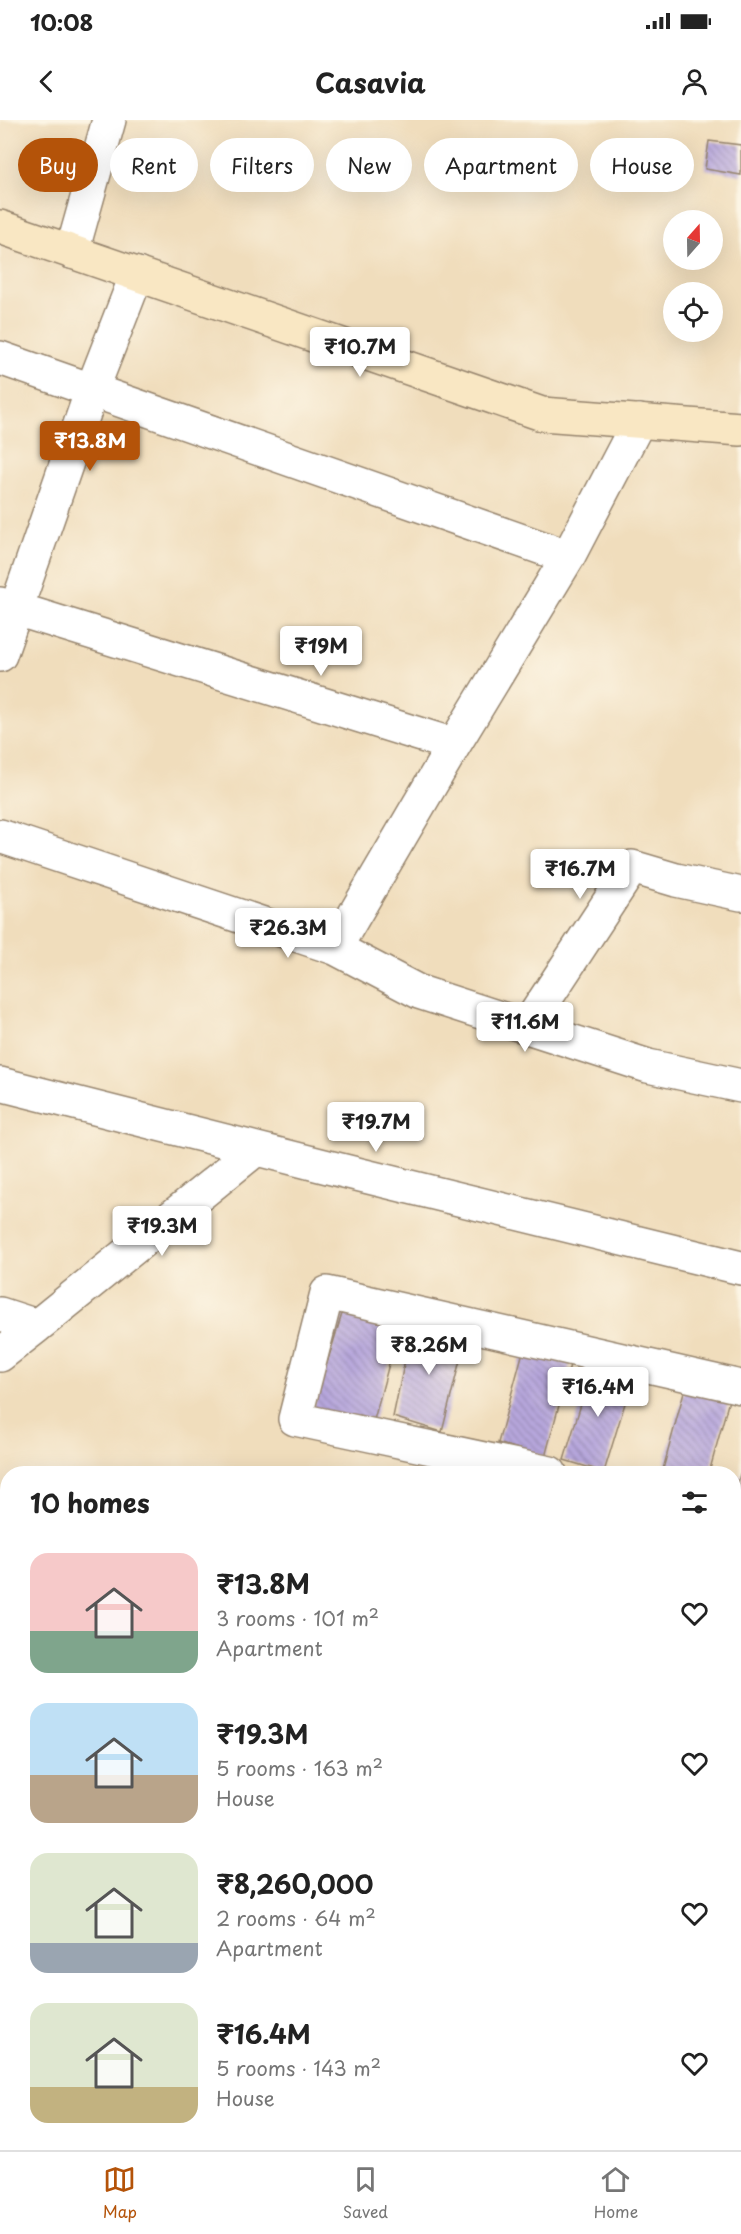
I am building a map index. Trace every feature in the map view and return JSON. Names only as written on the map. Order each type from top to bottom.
[{"type":"main road","points":[[0,227],[542,414],[741,429]]},
{"type":"street","points":[[72,252],[109,120]]},
{"type":"street","points":[[0,655],[7,607],[137,274]]},
{"type":"street","points":[[0,358],[568,557]]},
{"type":"street","points":[[335,948],[568,557],[639,421]]},
{"type":"street","points":[[7,607],[454,745]]},
{"type":"street","points":[[0,836],[335,948],[419,992],[648,1066],[741,1086]]},
{"type":"street","points":[[527,1027],[632,867],[676,880],[741,894]]},
{"type":"street","points":[[0,1084],[741,1268]]},
{"type":"street","points":[[0,1355],[256,1149]]},
{"type":"street","points":[[517,1466],[295,1419],[327,1293],[741,1387]]},
{"type":"street","points":[[0,1314],[37,1326]]},
{"type":"building","points":[[709,141],[741,145],[741,175],[705,169]]},
{"type":"building","points":[[345,1304],[401,1319],[374,1420],[312,1412]]},
{"type":"building","points":[[412,1326],[467,1332],[442,1432],[393,1417]]},
{"type":"building","points":[[524,1348],[571,1361],[545,1457],[498,1443]]},
{"type":"building","points":[[593,1365],[633,1377],[606,1466],[584,1466],[564,1460]]},
{"type":"building","points":[[685,1388],[729,1400],[711,1466],[664,1466]]}]
